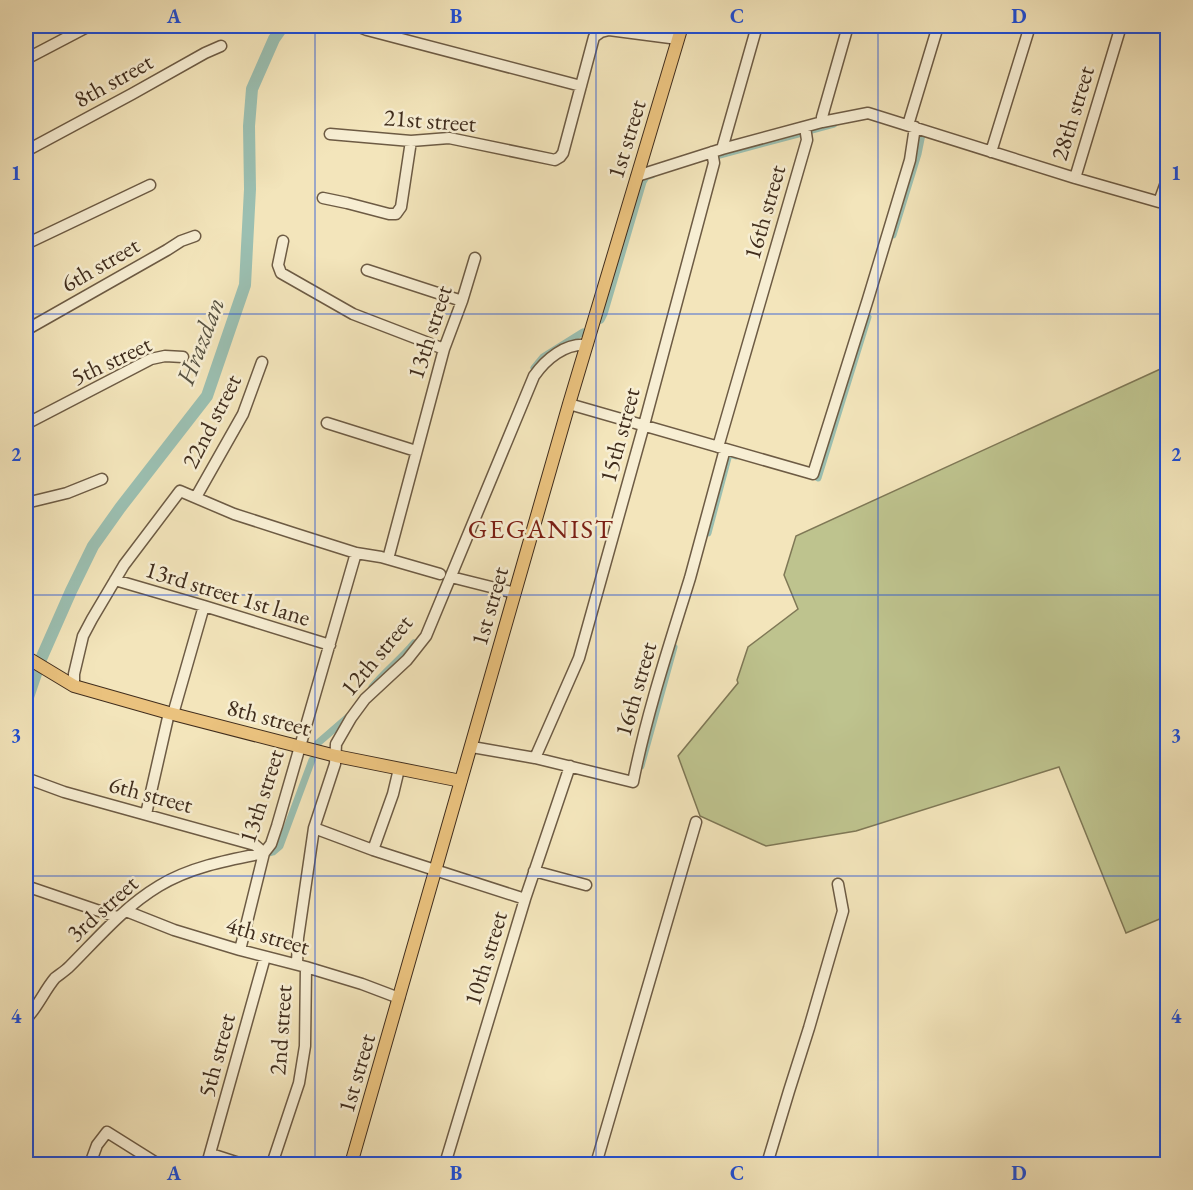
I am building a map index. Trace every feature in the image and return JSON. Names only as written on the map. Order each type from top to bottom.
[{"type":"main road","name":"1st street","points":[[351,1164],[586,345],[682,26]]},
{"type":"main road","name":"8th street","points":[[26,657],[71,684],[171,714],[336,756],[461,781]]},
{"type":"street","points":[[26,58],[89,26]]},
{"type":"street","points":[[357,26],[580,86],[594,37],[608,28],[678,39]]},
{"type":"street","name":"15th street","points":[[535,758],[579,658],[717,151],[757,26]]},
{"type":"street","points":[[822,122],[848,26]]},
{"type":"street","points":[[569,404],[813,474],[910,160],[912,126],[938,26]]},
{"type":"street","points":[[991,152],[1030,26]]},
{"type":"street","name":"28th street","points":[[1075,178],[1120,26]]},
{"type":"street","name":"8th street","points":[[26,151],[221,46]]},
{"type":"street","name":"21st street","points":[[330,134],[411,141],[449,138],[555,160],[563,153],[580,86]]},
{"type":"street","points":[[637,176],[822,122],[868,113],[1159,202],[1167,177]]},
{"type":"street","name":"16th street","points":[[472,747],[535,758],[633,782],[639,750],[690,577],[721,448],[807,140],[805,127]]},
{"type":"street","points":[[322,198],[396,214],[401,207],[411,141]]},
{"type":"street","points":[[26,244],[150,185]]},
{"type":"street","name":"6th street","points":[[26,330],[181,241],[195,236]]},
{"type":"street","points":[[283,241],[278,265],[281,273],[353,314],[444,349]]},
{"type":"street","name":"13th street","points":[[388,559],[444,349],[475,258]]},
{"type":"street","points":[[367,270],[462,301]]},
{"type":"street","name":"12th street","points":[[301,966],[298,938],[314,828],[335,764],[336,744],[365,699],[407,660],[426,636],[534,376],[554,355],[567,348],[580,344],[586,345]]},
{"type":"street","name":"5th street","points":[[26,424],[151,359],[183,357]]},
{"type":"street","name":"22nd street","points":[[196,497],[243,414],[262,362]]},
{"type":"street","points":[[327,423],[416,451]]},
{"type":"street","points":[[26,503],[67,493],[102,479]]},
{"type":"street","points":[[71,684],[84,636],[115,580],[180,490],[234,514],[356,553],[388,559],[440,574]]},
{"type":"street","name":"13th street","points":[[240,950],[264,853],[272,844],[356,553]]},
{"type":"street","points":[[451,577],[515,593]]},
{"type":"street","name":"13rd street 1st lane","points":[[115,580],[330,645]]},
{"type":"street","points":[[146,814],[171,714],[204,606]]},
{"type":"street","name":"10th street","points":[[445,1164],[525,899],[570,766]]},
{"type":"street","points":[[374,850],[399,769]]},
{"type":"street","name":"6th street","points":[[26,778],[64,792],[255,845],[264,853]]},
{"type":"street","points":[[596,1164],[696,822]]},
{"type":"street","points":[[314,828],[525,899]]},
{"type":"street","name":"3rd street","points":[[26,1019],[57,976],[68,968],[122,914],[159,886],[209,865],[264,853]]},
{"type":"street","points":[[534,871],[586,885]]},
{"type":"street","points":[[767,1164],[843,911],[838,884]]},
{"type":"street","name":"4th street","points":[[26,886],[362,984],[399,998]]},
{"type":"street","name":"5th street","points":[[209,1159],[265,957]]},
{"type":"street","name":"2nd street","points":[[272,1164],[299,1083],[305,1046],[301,966]]},
{"type":"street","points":[[90,1164],[97,1145],[107,1132],[158,1164]]},
{"type":"street","points":[[209,1159],[242,1164]]},
{"type":"green space","points":[[1167,366],[1167,916],[1126,933],[1059,767],[856,831],[766,846],[700,816],[678,756],[738,683],[748,647],[798,609],[784,575],[796,536]]},
{"type":"waterway","name":"Hrazdan","points":[[26,703],[41,659],[93,546],[207,396],[245,285],[252,89],[274,39],[283,26]]},
{"type":"waterway","points":[[808,131],[834,124]]},
{"type":"waterway","points":[[716,156],[802,133]]},
{"type":"waterway","points":[[893,235],[922,134]]},
{"type":"waterway","points":[[601,320],[643,182],[646,177],[652,175]]},
{"type":"waterway","points":[[1159,207],[1168,210]]},
{"type":"waterway","points":[[818,478],[868,317]]},
{"type":"waterway","points":[[534,368],[543,357],[583,332]]},
{"type":"waterway","points":[[708,533],[729,454],[736,456]]},
{"type":"waterway","points":[[372,687],[414,643]]},
{"type":"waterway","points":[[641,766],[674,647]]},
{"type":"waterway","points":[[318,743],[348,717]]},
{"type":"waterway","points":[[266,854],[280,846],[312,760]]},
{"type":"district","name":"GEGANIST","points":[[541,528]]}]
